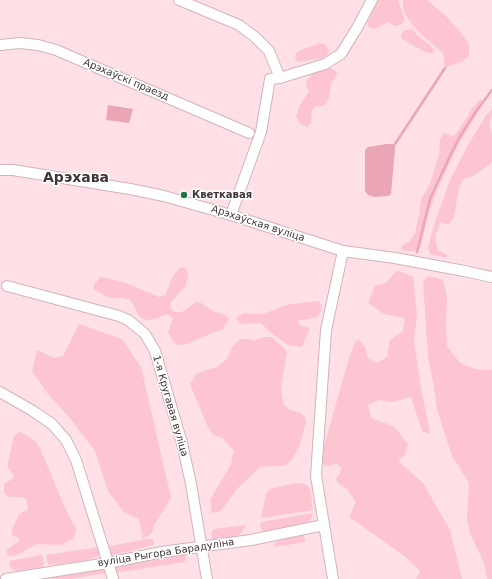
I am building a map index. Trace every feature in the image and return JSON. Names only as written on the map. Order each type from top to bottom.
[{"type":"street","points":[[179,0],[239,25],[255,37],[269,51],[280,78]]},
{"type":"street","points":[[231,215],[261,132],[270,79],[280,78],[325,64],[341,54],[372,0]]},
{"type":"street","name":"Арэхаўскі праезд","points":[[0,45],[20,43],[38,45],[56,50],[249,133]]},
{"type":"street","name":"Арэхаўская вуліца","points":[[0,170],[14,170],[130,189],[182,201],[231,215],[343,251],[394,258],[492,277]]},
{"type":"street","points":[[333,579],[316,476],[326,330],[343,251]]},
{"type":"street","name":"1-я Кругавая вуліца","points":[[7,286],[119,316],[128,320],[145,334],[155,351],[182,443],[207,579]]},
{"type":"street","points":[[0,392],[52,424],[66,440],[76,460],[113,579]]},
{"type":"street","name":"вуліца Рыгора Барадуліна","points":[[6,579],[108,563],[162,552],[251,540],[324,525]]},
{"type":"shaded area","points":[[378,0],[399,0],[405,19],[402,24],[395,26],[388,22],[374,29],[369,27],[367,22]]},
{"type":"shaded area","points":[[403,0],[427,0],[447,17],[461,33],[469,44],[469,55],[462,62],[445,68],[443,53],[423,36],[412,24],[405,14]]},
{"type":"shaded area","points":[[412,29],[419,37],[429,44],[434,53],[427,53],[402,39],[401,35],[403,31]]},
{"type":"shaded area","points":[[319,43],[324,44],[329,50],[327,55],[322,58],[298,62],[295,58],[297,52]]},
{"type":"shaded area","points":[[331,68],[337,72],[331,84],[329,97],[326,103],[323,106],[316,106],[312,111],[311,123],[307,127],[300,124],[296,116],[300,105],[309,91],[306,85],[307,79],[313,73]]},
{"type":"shaded area","points":[[480,99],[484,102],[457,147],[437,190],[428,215],[421,246],[418,251],[406,251],[401,249],[403,245],[409,242],[415,233],[421,199],[430,184],[439,154],[440,139],[444,133],[454,136]]},
{"type":"shaded area","points":[[108,105],[133,109],[129,123],[106,120]]},
{"type":"shaded area","points":[[492,109],[492,116],[489,123],[492,134],[492,161],[473,176],[464,179],[459,187],[454,217],[448,225],[441,222],[435,236],[438,250],[447,255],[446,258],[430,254],[428,247],[450,180],[468,145],[487,114]]},
{"type":"shaded area","points":[[395,144],[391,194],[388,196],[374,197],[368,195],[365,191],[365,150],[368,147]]},
{"type":"shaded area","points":[[180,267],[187,269],[188,277],[185,287],[171,302],[170,307],[174,312],[182,312],[196,302],[201,303],[214,312],[222,313],[229,318],[223,329],[188,344],[176,345],[168,333],[173,318],[167,314],[155,319],[145,320],[138,315],[130,300],[123,298],[109,298],[94,289],[94,284],[101,277],[123,282],[159,297],[165,295],[173,276]]},
{"type":"shaded area","points":[[397,270],[413,277],[417,314],[414,341],[430,434],[422,431],[411,397],[392,402],[378,400],[368,405],[371,418],[395,427],[408,445],[405,455],[398,461],[423,483],[450,530],[462,579],[416,579],[420,571],[402,554],[349,517],[356,502],[346,488],[339,484],[336,479],[341,468],[336,463],[330,466],[325,466],[321,457],[354,344],[358,339],[365,347],[368,358],[378,363],[387,357],[390,340],[403,331],[405,318],[384,314],[368,303],[375,286],[386,283]]},
{"type":"shaded area","points":[[428,276],[443,280],[447,296],[447,346],[460,363],[475,369],[492,370],[492,579],[487,579],[484,563],[470,533],[467,519],[469,483],[452,456],[437,409],[428,357],[423,282]]},
{"type":"shaded area","points":[[315,301],[320,302],[322,309],[318,317],[297,321],[301,326],[310,328],[302,347],[288,345],[270,332],[261,323],[240,324],[236,318],[243,313],[261,314],[286,305]]},
{"type":"shaded area","points":[[79,324],[122,339],[141,367],[171,498],[154,525],[152,533],[143,539],[139,519],[124,512],[108,491],[95,451],[69,417],[47,393],[32,371],[37,350],[54,358],[63,356]]},
{"type":"shaded area","points":[[263,337],[271,337],[287,352],[281,387],[282,396],[284,405],[290,410],[299,412],[305,417],[306,422],[299,447],[291,461],[283,466],[260,467],[237,489],[221,511],[212,513],[210,500],[231,464],[234,451],[222,438],[213,435],[207,425],[190,384],[196,374],[217,367],[227,359],[233,346],[240,339],[250,339],[254,341]]},
{"type":"shaded area","points":[[21,432],[35,441],[40,448],[76,531],[73,539],[61,545],[36,544],[15,556],[11,556],[7,554],[7,550],[20,540],[13,536],[12,529],[19,514],[27,510],[28,507],[26,499],[22,497],[10,497],[4,492],[4,484],[14,478],[13,474],[8,468],[8,463],[14,436]]},
{"type":"shaded area","points":[[295,483],[305,484],[310,488],[313,510],[261,518],[266,494],[270,489]]},
{"type":"shaded area","points":[[313,513],[312,517],[303,526],[266,531],[262,530],[260,527],[261,522]]},
{"type":"shaded area","points":[[246,525],[240,534],[234,537],[212,540],[211,532],[214,529]]},
{"type":"shaded area","points":[[304,535],[305,542],[275,547],[274,543],[287,538]]},
{"type":"shaded area","points":[[153,539],[154,545],[113,555],[110,553],[109,546]]},
{"type":"shaded area","points":[[100,547],[100,554],[97,557],[88,560],[51,565],[48,564],[46,555]]},
{"type":"shaded area","points":[[185,554],[186,560],[184,562],[115,573],[115,567],[117,564]]},
{"type":"shaded area","points":[[42,555],[44,564],[42,567],[16,571],[11,568],[9,561]]},
{"type":"shaded area","points":[[100,568],[104,569],[105,573],[72,579],[51,579],[51,577]]},
{"type":"waterway","points":[[395,144],[445,68]]},
{"type":"waterway","points":[[417,252],[430,199],[448,160],[459,138],[492,90]]},
{"type":"place","name":"Кветкавая","points":[[184,195]]},
{"type":"district","name":"Арэхава","points":[[76,178]]}]
